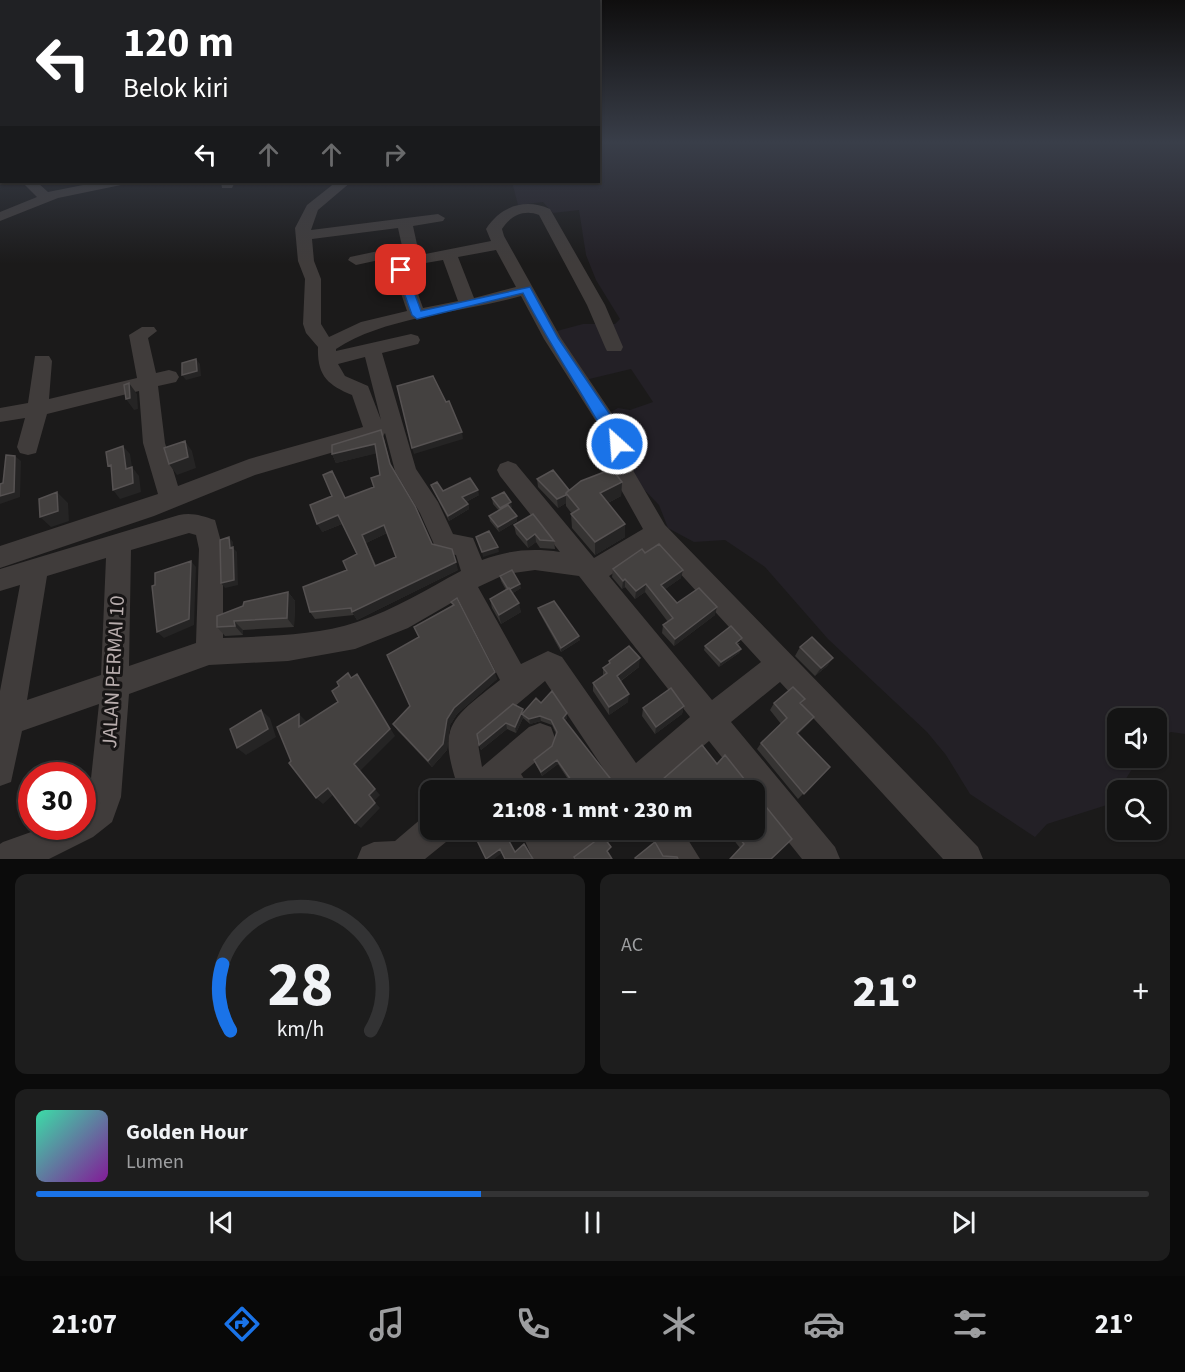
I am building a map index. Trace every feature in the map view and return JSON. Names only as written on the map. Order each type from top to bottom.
[{"type":"street","points":[[30,183],[45,198]]},
{"type":"street","points":[[0,217],[45,198],[109,183]]},
{"type":"street","points":[[0,557],[171,499],[249,468],[375,432],[362,394],[357,388],[340,384],[312,324],[313,279],[306,261],[303,236],[307,215],[318,202],[343,183]]},
{"type":"street","points":[[614,347],[596,305],[545,212],[537,207],[513,211],[494,229],[500,244],[552,339],[614,433],[620,468],[657,532],[966,859]]},
{"type":"street","points":[[303,236],[406,229],[439,224]]},
{"type":"street","points":[[356,260],[409,250],[406,229]]},
{"type":"street","points":[[417,315],[400,265],[405,261],[500,244]]},
{"type":"street","points":[[449,253],[468,305]]},
{"type":"street","points":[[327,353],[356,330],[468,305],[526,289]]},
{"type":"street","points":[[147,331],[138,335],[148,382],[154,443],[171,499]]},
{"type":"street","points":[[327,353],[372,350],[411,340]]},
{"type":"street","points":[[372,350],[406,471],[430,509],[446,544],[464,545],[469,580],[517,684]]},
{"type":"street","points":[[27,447],[38,409],[42,361]]},
{"type":"street","points":[[0,415],[38,409],[169,377]]},
{"type":"street","points":[[508,470],[823,859]]},
{"type":"street","points":[[0,580],[189,523],[207,527],[211,549],[212,587],[209,652]]},
{"type":"street","points":[[4,722],[115,686],[209,652],[288,648],[355,636],[399,619],[504,563],[522,559],[588,570],[657,532]]},
{"type":"street","name":"JALAN PERMAI 10","points":[[96,815],[101,811],[104,800],[115,686],[119,545]]},
{"type":"street","points":[[0,771],[4,722],[36,569]]},
{"type":"street","points":[[643,780],[711,719],[782,663]]},
{"type":"street","points":[[472,780],[460,739],[470,725],[517,684],[541,667],[552,667],[627,780]]},
{"type":"street","points":[[492,780],[540,738]]},
{"type":"street","name":"JALAN PERMAI 10","points":[[3,859],[56,840]]},
{"type":"street","points":[[400,859],[422,840]]},
{"type":"street","points":[[548,851],[567,840]]},
{"type":"street","points":[[670,840],[683,859]]},
{"type":"street","points":[[374,859],[391,856],[395,859]]},
{"type":"shaded area","points":[[512,183],[1185,183],[1185,734],[1167,734],[1167,708],[1107,708],[1107,768],[1133,768],[1125,780],[1107,780],[1107,805],[1047,824],[1035,837],[970,794],[946,755],[927,732],[828,639],[765,567],[725,540],[694,542],[668,528],[659,505],[633,478],[607,414],[618,408],[630,410],[653,402],[631,369],[585,380],[553,332],[583,324],[615,324],[620,319],[596,280],[586,255],[579,210],[553,213],[543,202],[518,205]]},
{"type":"building","points":[[196,359],[197,371],[182,375],[182,363]]},
{"type":"building","points":[[433,376],[446,402],[449,401],[462,432],[412,448],[397,386]]},
{"type":"building","points":[[129,383],[130,398],[126,399],[124,385]]},
{"type":"building","points":[[381,430],[390,464],[415,506],[432,544],[452,549],[456,562],[352,612],[351,608],[310,612],[303,587],[347,570],[343,561],[357,554],[338,515],[317,524],[310,505],[332,496],[323,475],[332,471],[345,498],[374,487],[371,478],[380,475],[375,444],[332,454],[332,445]],"holes":[[[384,525],[396,557],[375,566],[362,535]]]},
{"type":"building","points":[[185,441],[188,457],[169,464],[164,448]]},
{"type":"building","points":[[123,446],[126,469],[132,467],[133,483],[113,490],[111,465],[108,466],[106,452]]},
{"type":"building","points":[[6,455],[15,456],[14,492],[0,496],[0,484],[3,483]]},
{"type":"building","points":[[612,469],[622,482],[600,493],[625,524],[595,542],[571,514],[579,509],[566,493],[581,481]]},
{"type":"building","points":[[553,470],[569,490],[566,495],[557,499],[537,479]]},
{"type":"building","points":[[470,478],[478,490],[462,497],[468,504],[448,516],[431,485],[437,482],[443,491]]},
{"type":"building","points":[[57,492],[58,511],[40,517],[39,499]]},
{"type":"building","points":[[504,492],[511,502],[500,508],[492,498]]},
{"type":"building","points":[[508,505],[517,516],[498,527],[489,516]]},
{"type":"building","points":[[533,514],[554,541],[540,540],[535,534],[527,540],[514,525]]},
{"type":"building","points":[[489,531],[498,547],[482,552],[476,537]]},
{"type":"building","points":[[229,537],[230,548],[233,547],[234,580],[221,583],[220,540]]},
{"type":"building","points":[[659,544],[683,570],[661,585],[677,603],[699,588],[717,607],[675,639],[663,625],[673,618],[646,584],[636,591],[613,569],[642,549],[645,553]]},
{"type":"building","points":[[191,561],[189,619],[157,632],[152,586],[155,585],[155,573]]},
{"type":"building","points":[[512,570],[520,584],[508,589],[500,576]]},
{"type":"building","points":[[509,588],[519,603],[499,615],[490,599]]},
{"type":"building","points":[[288,592],[287,618],[234,621],[235,626],[217,627],[217,616],[243,606],[244,602]]},
{"type":"building","points":[[457,598],[495,672],[454,708],[447,719],[443,744],[428,761],[393,724],[410,706],[387,655],[419,637],[414,627],[454,605],[451,602]]},
{"type":"building","points":[[554,601],[579,636],[561,648],[538,608]]},
{"type":"building","points":[[731,626],[742,638],[736,643],[741,649],[721,662],[705,646]]},
{"type":"building","points":[[812,637],[833,658],[821,668],[800,647]]},
{"type":"building","points":[[629,646],[640,658],[617,676],[629,694],[609,707],[593,683],[607,673],[603,668],[610,663],[609,661]]},
{"type":"building","points":[[348,673],[351,678],[357,674],[390,729],[354,764],[375,789],[369,795],[375,803],[355,823],[328,788],[316,798],[289,763],[291,761],[277,727],[299,714],[299,727],[338,702],[332,691],[339,686],[337,682]]},
{"type":"building","points":[[793,687],[805,699],[800,703],[814,717],[797,733],[830,767],[804,794],[761,743],[787,718],[774,703]]},
{"type":"building","points":[[671,688],[684,706],[656,727],[643,708]]},
{"type":"building","points":[[552,691],[567,713],[563,718],[611,780],[571,780],[557,760],[541,772],[534,760],[552,746],[557,732],[551,720],[540,716],[529,719],[522,714],[536,698],[541,703]]},
{"type":"building","points":[[513,704],[523,709],[515,727],[506,723],[479,745],[477,734]]},
{"type":"building","points":[[261,710],[268,729],[237,748],[230,729]]},
{"type":"building","points":[[702,745],[717,764],[725,755],[745,780],[662,780]]},
{"type":"building","points":[[765,806],[792,839],[771,859],[730,859],[744,844],[741,840],[765,840]]},
{"type":"building","points":[[477,840],[508,840],[515,852],[524,844],[533,859],[505,859],[500,849],[486,859]]},
{"type":"building","points":[[597,840],[606,840],[611,847],[607,851],[612,859],[575,859],[574,857]]},
{"type":"building","points":[[655,842],[663,856],[678,859],[635,858]]},
{"type":"route","points":[[401,270],[417,315],[491,300],[526,289],[552,339],[614,433],[617,444]]}]
